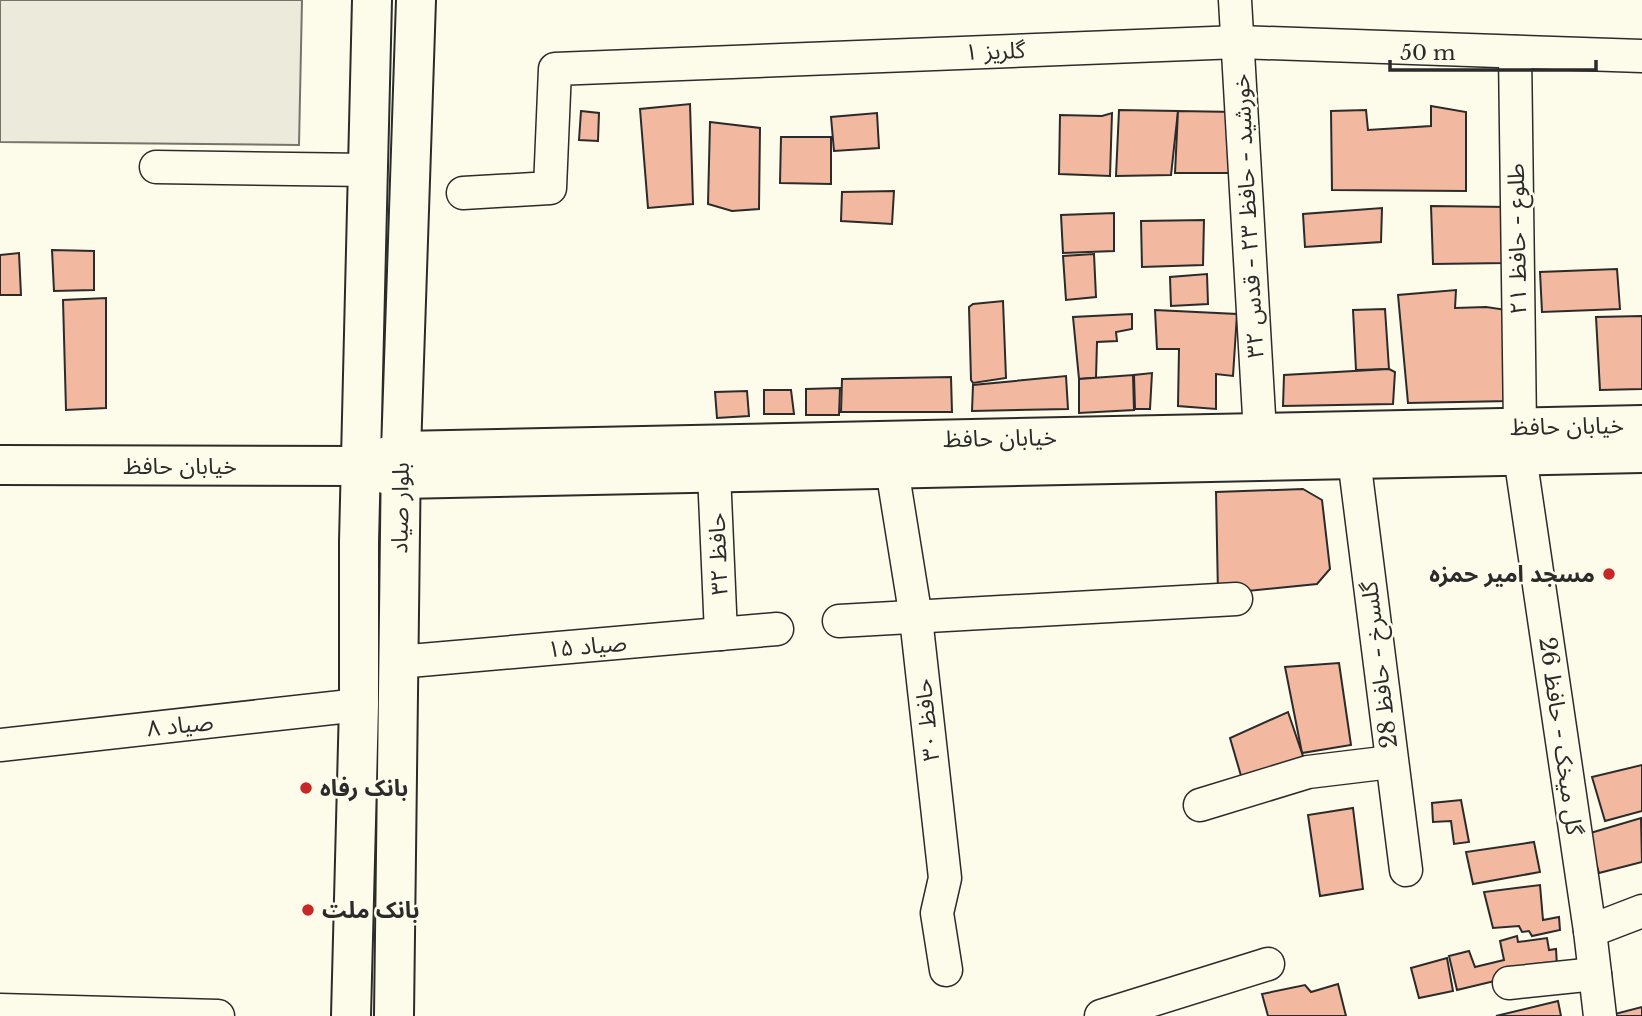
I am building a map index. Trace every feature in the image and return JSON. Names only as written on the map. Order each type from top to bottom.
[{"type":"main road","name":"بلوار صیاد","points":[[351,1016],[372,0]]},
{"type":"main road","name":"بلوار صیاد","points":[[394,1016],[401,465],[416,0]]},
{"type":"main road","name":"خیابان حافظ","points":[[401,465],[715,473],[1353,459],[1520,442],[1642,425]]},
{"type":"main road","name":"خیابان حافظ","points":[[0,465],[401,465],[1260,433],[1520,442],[1642,453]]},
{"type":"street","name":"خورشید - حافظ ۲۳ - قدس ۳۲","points":[[1235,0],[1260,433]]},
{"type":"street","name":"گلریز ۱","points":[[463,193],[550,188],[555,69],[1238,42],[1642,56]]},
{"type":"street","name":"طلوع - حافظ ۲۱","points":[[1515,51],[1520,442]]},
{"type":"street","points":[[156,167],[368,170]]},
{"type":"street","name":"گل میخک - حافظ 26","points":[[1520,442],[1600,1016]]},
{"type":"street","name":"گلسرخ - حافظ 28","points":[[1353,459],[1406,870]]},
{"type":"street","name":"حافظ ۳۰","points":[[892,469],[916,618],[945,878],[937,914],[946,970]]},
{"type":"street","name":"حافظ ۳۲","points":[[715,473],[720,634]]},
{"type":"street","points":[[839,621],[1237,599]]},
{"type":"street","name":"صیاد ۱۵","points":[[398,662],[777,629]]},
{"type":"street","name":"صیاد ۸","points":[[0,745],[359,705]]},
{"type":"street","points":[[1200,805],[1308,772],[1391,762]]},
{"type":"street","points":[[1590,931],[1642,911]]},
{"type":"street","points":[[1101,1016],[1268,964]]},
{"type":"street","points":[[1509,983],[1595,974]]},
{"type":"street","points":[[0,1010],[218,1016]]},
{"type":"shaded area","points":[[0,0],[302,0],[299,145],[0,142]]},
{"type":"building","points":[[690,104],[693,204],[648,208],[640,109]]},
{"type":"building","points":[[1431,106],[1466,112],[1466,191],[1332,190],[1331,111],[1366,110],[1368,130],[1431,126]]},
{"type":"building","points":[[1119,110],[1178,111],[1171,175],[1116,176]]},
{"type":"building","points":[[581,111],[599,113],[598,141],[579,140]]},
{"type":"building","points":[[1178,111],[1235,112],[1232,173],[1175,173]]},
{"type":"building","points":[[877,113],[879,148],[834,151],[831,117]]},
{"type":"building","points":[[1112,113],[1110,176],[1059,174],[1060,115],[1102,116]]},
{"type":"building","points":[[710,122],[760,128],[759,209],[732,211],[708,204]]},
{"type":"building","points":[[781,137],[831,137],[831,184],[780,183]]},
{"type":"building","points":[[894,191],[892,224],[841,221],[842,192]]},
{"type":"building","points":[[1431,206],[1509,207],[1507,263],[1433,264]]},
{"type":"building","points":[[1382,208],[1381,242],[1305,247],[1303,214]]},
{"type":"building","points":[[1114,213],[1114,251],[1063,253],[1061,215]]},
{"type":"building","points":[[1204,220],[1203,265],[1142,267],[1141,221]]},
{"type":"building","points":[[52,250],[94,251],[94,290],[54,291]]},
{"type":"building","points":[[19,253],[21,295],[0,295],[0,255]]},
{"type":"building","points":[[1094,254],[1096,297],[1066,300],[1063,256]]},
{"type":"building","points":[[1617,269],[1620,309],[1542,312],[1540,272]]},
{"type":"building","points":[[1207,274],[1208,304],[1171,306],[1170,277]]},
{"type":"building","points":[[1456,290],[1455,308],[1486,307],[1507,310],[1509,401],[1408,403],[1398,295]]},
{"type":"building","points":[[106,298],[106,408],[66,410],[63,300]]},
{"type":"building","points":[[1003,301],[1006,378],[973,383],[969,307],[973,304]]},
{"type":"building","points":[[1385,309],[1389,369],[1356,370],[1353,310]]},
{"type":"building","points":[[1155,310],[1237,314],[1233,376],[1216,374],[1216,409],[1178,406],[1179,349],[1157,349]]},
{"type":"building","points":[[1132,314],[1132,329],[1116,332],[1117,341],[1097,342],[1096,378],[1079,379],[1073,317]]},
{"type":"building","points":[[1642,316],[1642,389],[1600,390],[1596,317]]},
{"type":"building","points":[[1389,369],[1395,372],[1393,404],[1283,406],[1284,375]]},
{"type":"building","points":[[1152,373],[1150,409],[1135,409],[1134,375]]},
{"type":"building","points":[[1133,375],[1134,410],[1079,413],[1079,379]]},
{"type":"building","points":[[1066,376],[1068,409],[972,411],[973,385]]},
{"type":"building","points":[[951,377],[952,412],[841,412],[842,379]]},
{"type":"building","points":[[840,388],[839,415],[806,415],[806,389]]},
{"type":"building","points":[[764,390],[791,390],[794,414],[764,414]]},
{"type":"building","points":[[747,391],[749,416],[717,418],[715,392]]},
{"type":"building","points":[[1303,489],[1322,500],[1330,569],[1317,584],[1218,594],[1216,492]]},
{"type":"building","points":[[1339,663],[1351,745],[1302,753],[1285,667]]},
{"type":"building","points":[[1288,712],[1306,765],[1244,786],[1230,738]]},
{"type":"building","points":[[1642,765],[1642,811],[1605,821],[1592,777]]},
{"type":"building","points":[[1461,800],[1469,842],[1454,844],[1451,821],[1433,822],[1432,803]]},
{"type":"building","points":[[1353,808],[1363,889],[1320,896],[1308,815]]},
{"type":"building","points":[[1641,818],[1642,862],[1599,873],[1587,834]]},
{"type":"building","points":[[1534,842],[1540,872],[1473,884],[1466,852]]},
{"type":"building","points":[[1540,885],[1543,920],[1559,917],[1560,930],[1532,936],[1529,931],[1522,932],[1519,926],[1493,928],[1484,892]]},
{"type":"building","points":[[1517,936],[1518,942],[1547,938],[1549,950],[1556,949],[1557,966],[1457,990],[1449,956],[1469,951],[1475,967],[1504,960],[1500,941]]},
{"type":"building","points":[[1447,958],[1453,991],[1419,998],[1411,968]]},
{"type":"building","points":[[1338,984],[1346,1016],[1268,1016],[1262,994],[1305,985],[1311,992]]},
{"type":"building","points":[[1558,1001],[1561,1016],[1496,1016]]},
{"type":"building","points":[[1642,1007],[1642,1016],[1611,1016],[1611,1015]]},
{"type":"place","name":"مسجد امیر حمزه","points":[[1609,574]]},
{"type":"place","name":"بانک رفاه","points":[[306,788]]},
{"type":"place","name":"بانک ملت","points":[[308,910]]}]
